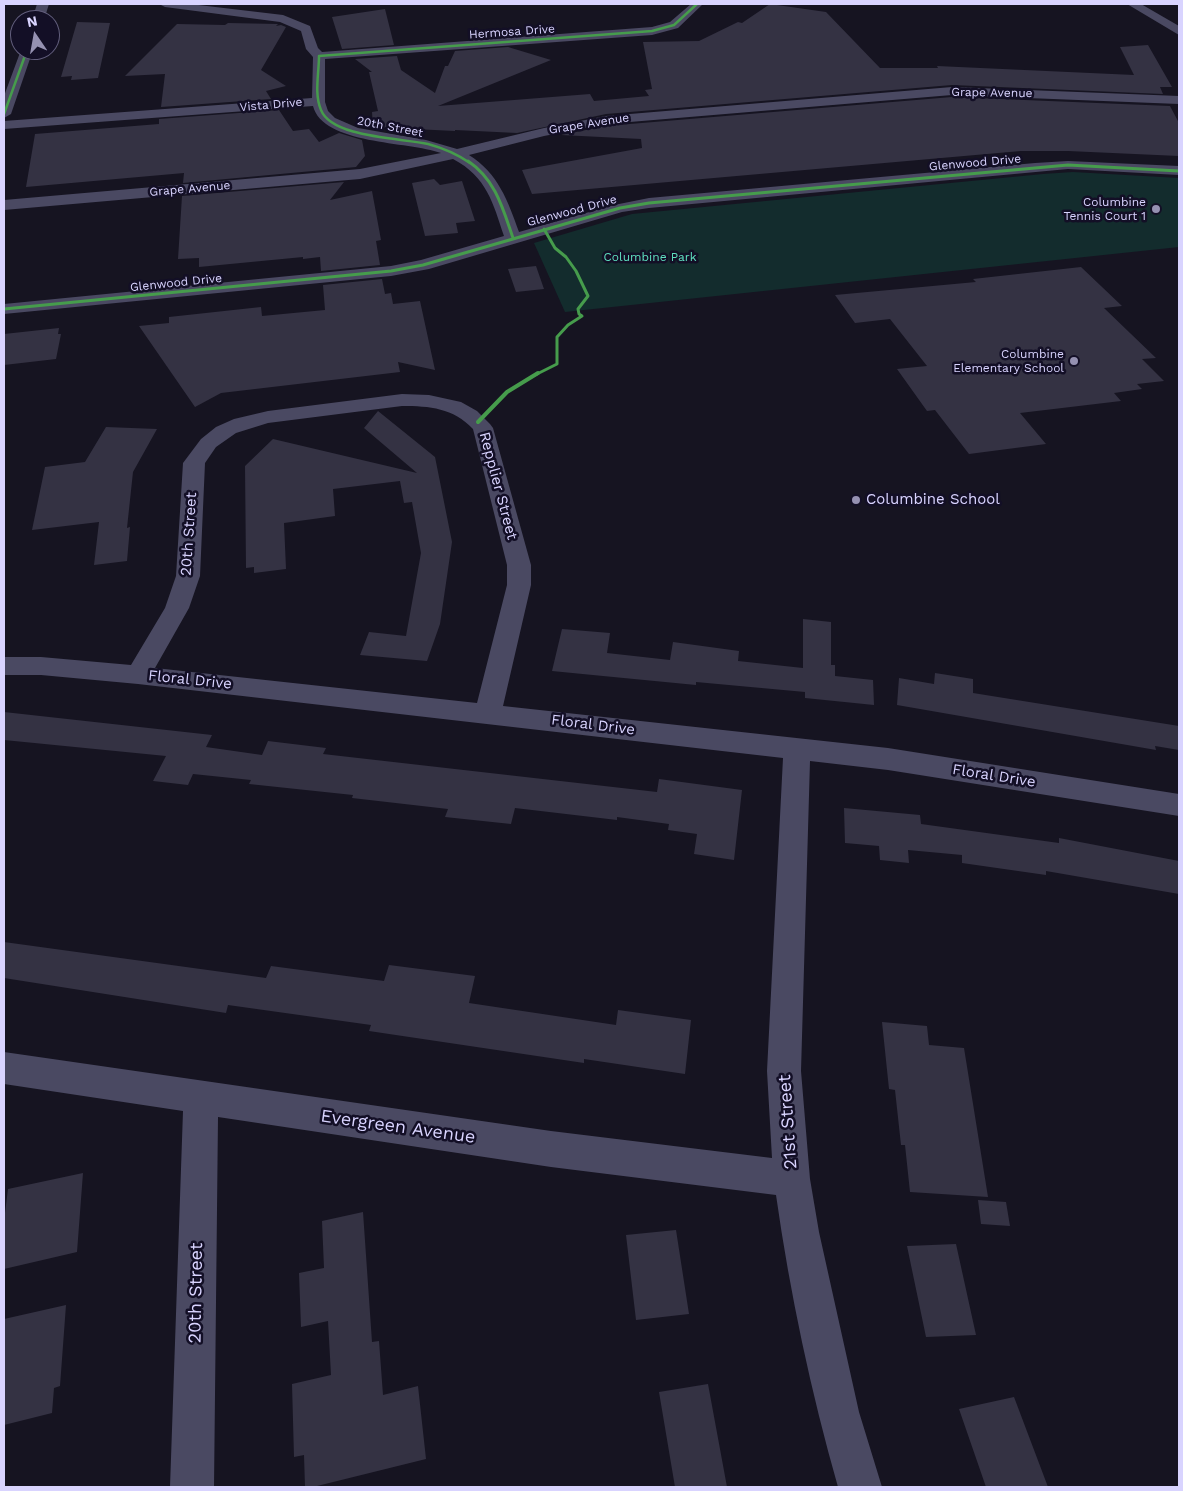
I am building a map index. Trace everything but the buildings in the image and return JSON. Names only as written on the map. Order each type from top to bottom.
[{"type":"street","name":"Vista Drive","points":[[4,125],[319,101],[319,56],[312,49],[306,29],[271,17],[165,4]]},
{"type":"street","name":"Hermosa Drive","points":[[319,56],[652,31],[674,25],[697,4]]},
{"type":"street","points":[[1133,4],[1179,31]]},
{"type":"street","points":[[4,114],[23,60]]},
{"type":"street","name":"Grape Avenue","points":[[4,206],[360,174],[410,166],[568,125],[606,120],[978,91],[1179,100]]},
{"type":"street","name":"20th Street","points":[[319,101],[322,113],[330,121],[344,128],[426,144],[455,154],[483,173],[494,186],[514,238]]},
{"type":"street","name":"Glenwood Drive","points":[[4,309],[391,271],[423,265],[620,208],[659,202],[1043,167],[1068,166],[1179,171]]},
{"type":"street","name":"Repplier Street","points":[[231,428],[261,418],[397,401],[420,400],[443,403],[467,412],[483,428],[519,565],[519,586],[488,713]]},
{"type":"street","name":"20th Street","points":[[138,674],[177,608],[188,576],[194,463],[203,448],[231,428]]},
{"type":"street","name":"Floral Drive","points":[[4,666],[41,666],[138,674],[797,748],[888,759],[1179,805]]},
{"type":"street","name":"21st Street","points":[[797,748],[784,1071],[792,1179],[800,1232],[838,1412],[860,1487]]},
{"type":"street","name":"Evergreen Avenue","points":[[4,1068],[551,1149],[792,1179]]},
{"type":"street","name":"20th Street","points":[[192,1487],[201,1098]]},
{"type":"green space","name":"Columbine Park","points":[[1073,172],[1179,178],[1179,247],[565,312],[534,243],[632,214]]},
{"type":"cycle path","points":[[513,238],[501,203],[489,179],[470,162],[456,154],[434,146],[355,132],[330,121],[320,108],[318,86],[319,56],[652,31],[674,25],[697,4]]},
{"type":"cycle path","points":[[4,114],[23,60]]},
{"type":"cycle path","points":[[4,309],[391,271],[423,265],[620,208],[649,203],[1068,165],[1179,171]]},
{"type":"cycle path","points":[[478,422],[507,392],[534,375],[557,364],[557,337],[563,328],[582,316],[579,314],[578,309],[588,296],[585,286],[566,257],[555,248],[544,229]]},
{"type":"place","name":"Columbine Tennis Court 1","points":[[1156,209]]},
{"type":"place","name":"Columbine Elementary School","points":[[1074,361]]},
{"type":"place","name":"Columbine School","points":[[856,500]]}]
